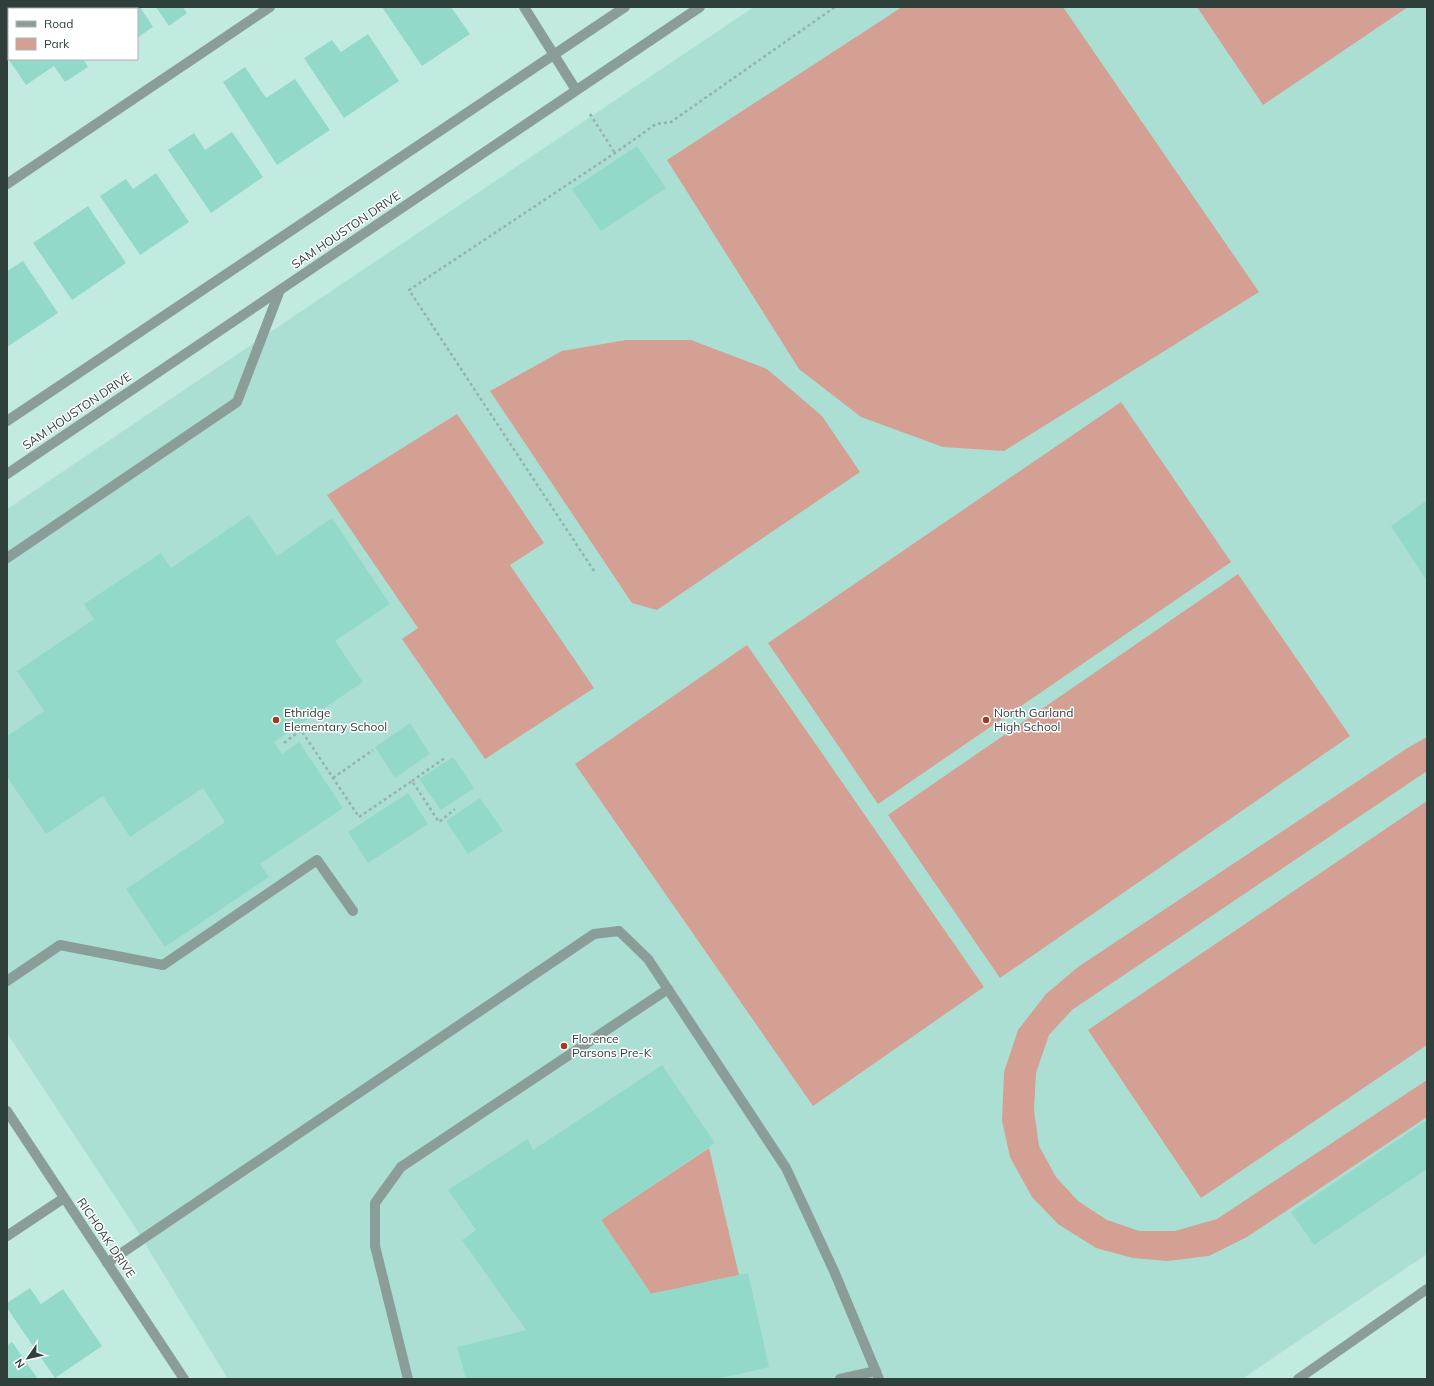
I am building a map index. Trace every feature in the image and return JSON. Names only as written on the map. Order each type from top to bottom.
[{"type":"street","points":[[7,184],[270,7]]},
{"type":"street","points":[[524,7],[576,90]]},
{"type":"street","points":[[7,421],[625,7]]},
{"type":"street","name":"SAM HOUSTON DRIVE","points":[[7,474],[700,7]]},
{"type":"street","points":[[7,558],[237,402],[280,290]]},
{"type":"street","points":[[7,980],[60,944],[163,965],[317,860],[353,911]]},
{"type":"street","points":[[107,1263],[594,934],[619,931],[648,959],[786,1168],[834,1271],[878,1375],[840,1379]]},
{"type":"street","points":[[408,1379],[375,1246],[374,1203],[401,1167],[668,989]]},
{"type":"street","name":"RICHOAK DRIVE","points":[[7,1111],[180,1377]]},
{"type":"street","points":[[7,1236],[64,1198]]},
{"type":"street","points":[[1298,1379],[1427,1289]]},
{"type":"path","points":[[594,571],[409,290],[656,124],[671,122],[835,7]]},
{"type":"path","points":[[590,114],[615,153]]},
{"type":"path","points":[[284,743],[302,730],[359,817],[446,757]]},
{"type":"path","points":[[333,778],[373,750]]},
{"type":"path","points":[[412,781],[439,822],[456,809]]},
{"type":"shaded area","name":"North Garland High School","points":[[754,7],[1427,7],[1427,1254],[1242,1379],[228,1379],[131,1221],[7,1033],[7,509]]},
{"type":"green space","points":[[902,7],[1063,7],[1259,292],[1004,451],[943,447],[861,417],[799,369],[667,160]]},
{"type":"green space","points":[[1197,7],[1408,7],[1263,105]]},
{"type":"green space","points":[[626,340],[691,340],[767,369],[822,416],[860,472],[657,610],[632,603],[490,391],[562,351]]},
{"type":"green space","points":[[1121,402],[1231,562],[878,804],[768,643]]},
{"type":"green space","points":[[457,414],[544,543],[510,565],[594,688],[485,759],[402,639],[418,628],[327,495]]},
{"type":"green space","points":[[1238,574],[1350,736],[1000,978],[888,815]]},
{"type":"green space","points":[[747,645],[984,987],[813,1106],[575,764]]},
{"type":"green space","points":[[1427,737],[1427,771],[1072,1010],[1049,1035],[1036,1073],[1034,1110],[1039,1146],[1056,1177],[1078,1201],[1107,1220],[1139,1231],[1175,1231],[1217,1219],[1427,1080],[1427,1117],[1247,1237],[1209,1256],[1167,1261],[1133,1258],[1096,1248],[1058,1224],[1032,1197],[1010,1157],[1002,1121],[1004,1072],[1018,1030],[1046,994],[1078,967],[1409,747]]},
{"type":"green space","points":[[1427,801],[1427,1045],[1201,1198],[1088,1030]]},
{"type":"green space","points":[[709,1148],[739,1275],[651,1294],[601,1220]]},
{"type":"building","points":[[60,7],[140,7],[153,27],[138,37],[138,8]]},
{"type":"building","points":[[156,7],[183,7],[187,13],[169,26]]},
{"type":"building","points":[[382,7],[451,7],[470,34],[422,66]]},
{"type":"building","points":[[8,30],[8,58],[7,57]]},
{"type":"building","points":[[368,34],[399,81],[344,118],[304,58],[332,40],[341,52]]},
{"type":"building","points":[[9,60],[84,60],[88,67],[65,82],[54,66],[26,85]]},
{"type":"building","points":[[245,67],[266,98],[295,79],[330,130],[277,165],[223,82]]},
{"type":"building","points":[[232,132],[263,177],[211,213],[168,150],[194,133],[205,150]]},
{"type":"building","points":[[637,146],[666,188],[601,231],[572,189]]},
{"type":"building","points":[[156,173],[189,222],[140,255],[100,196],[126,179],[133,189]]},
{"type":"building","points":[[88,206],[126,263],[72,300],[33,243]]},
{"type":"building","points":[[23,261],[58,313],[7,347],[7,271]]},
{"type":"building","points":[[1427,500],[1427,581],[1391,526]]},
{"type":"building","name":"Ethridge Elementary School","points":[[249,515],[277,556],[332,518],[390,604],[335,641],[363,682],[274,742],[282,754],[299,742],[343,808],[260,864],[269,877],[165,947],[126,889],[225,822],[203,788],[130,837],[103,796],[46,834],[7,777],[7,736],[44,711],[17,671],[94,619],[84,604],[161,553],[171,568]]},
{"type":"building","points":[[410,723],[430,754],[395,778],[375,747]]},
{"type":"building","points":[[453,757],[474,788],[441,810],[419,779]]},
{"type":"building","points":[[408,793],[428,824],[368,863],[348,832]]},
{"type":"building","points":[[480,798],[503,831],[468,854],[446,821]]},
{"type":"building","name":"Florence Parsons Pre-K","points":[[662,1065],[715,1143],[601,1220],[651,1294],[748,1273],[769,1367],[717,1379],[466,1379],[457,1347],[526,1330],[462,1240],[476,1230],[448,1190],[528,1139],[533,1150]]},
{"type":"building","points":[[1427,1120],[1427,1169],[1314,1245],[1291,1212]]},
{"type":"building","points":[[30,1288],[41,1304],[63,1289],[102,1346],[55,1378],[7,1308],[7,1303]]},
{"type":"building","points":[[12,1342],[38,1379],[7,1379],[7,1346]]},
{"type":"place","name":"Ethridge Elementary School","points":[[276,720]]},
{"type":"place","name":"North Garland High School","points":[[986,720]]},
{"type":"place","name":"Florence Parsons Pre-K","points":[[564,1046]]}]
